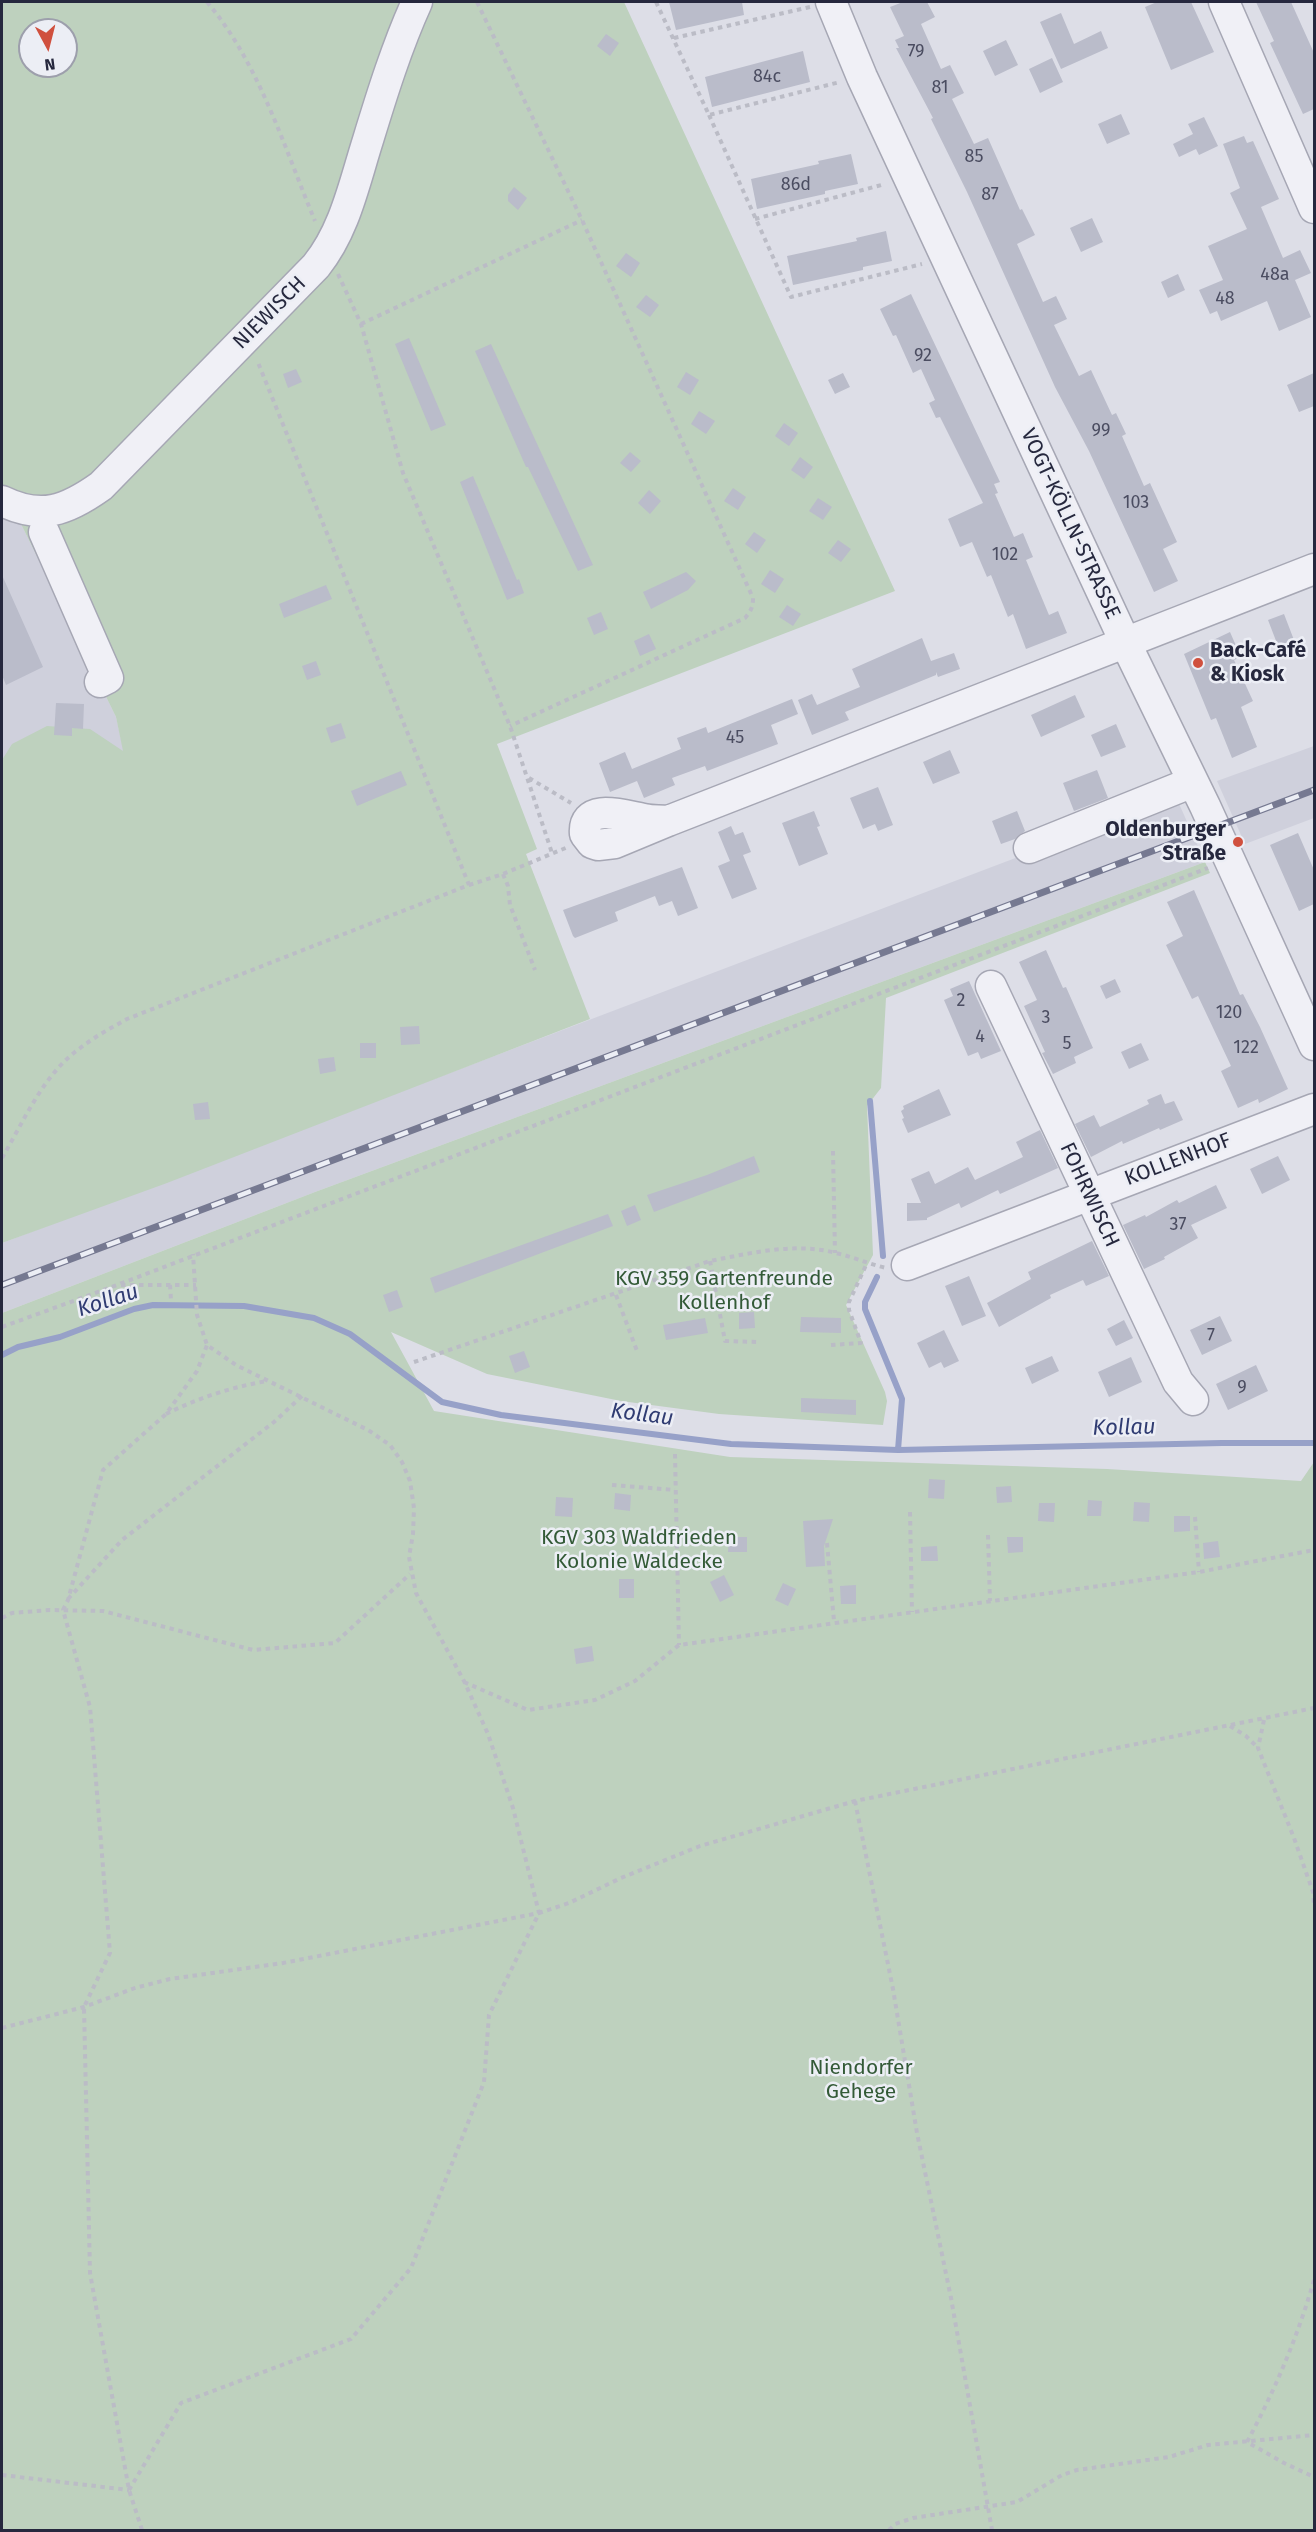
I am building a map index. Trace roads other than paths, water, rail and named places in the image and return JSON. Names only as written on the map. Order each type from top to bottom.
[{"type":"street","name":"NIEWISCH","points":[[2,501],[26,511],[48,511],[70,505],[91,494],[328,252],[345,213],[372,125],[417,2]]},
{"type":"street","name":"VOGT-KÖLLN-STRASSE","points":[[831,2],[862,77],[1314,1045]]},
{"type":"street","points":[[1224,2],[1314,208]]},
{"type":"street","points":[[44,531],[108,678],[100,682]]},
{"type":"street","points":[[590,828],[610,813],[647,820],[668,821],[1314,569]]},
{"type":"street","points":[[1029,848],[1193,782]]},
{"type":"street","name":"FOHRWISCH","points":[[991,986],[1178,1382],[1192,1400]]},
{"type":"street","name":"KOLLENHOF","points":[[907,1265],[1314,1109]]},
{"type":"waterway","points":[[870,1101],[883,1256]]},
{"type":"waterway","points":[[877,1277],[865,1302],[865,1309],[902,1399],[898,1450]]},
{"type":"waterway","name":"Kollau","points":[[2,1355],[18,1347],[60,1337],[134,1309],[153,1305],[244,1306],[314,1318],[350,1334],[442,1402],[501,1415],[731,1444],[898,1450],[1314,1443]]},
{"type":"railway","points":[[2,1285],[1314,790]]},
{"type":"place","name":"Back-Café & Kiosk","points":[[1198,663]]},
{"type":"place","name":"Oldenburger Straße","points":[[1238,842]]},
{"type":"park label","name":"KGV 359 Gartenfreunde Kollenhof","points":[[724,1291]]},
{"type":"park label","name":"KGV 303 Waldfrieden Kolonie Waldecke","points":[[639,1550]]},
{"type":"park label","name":"Niendorfer Gehege","points":[[861,2080]]}]
